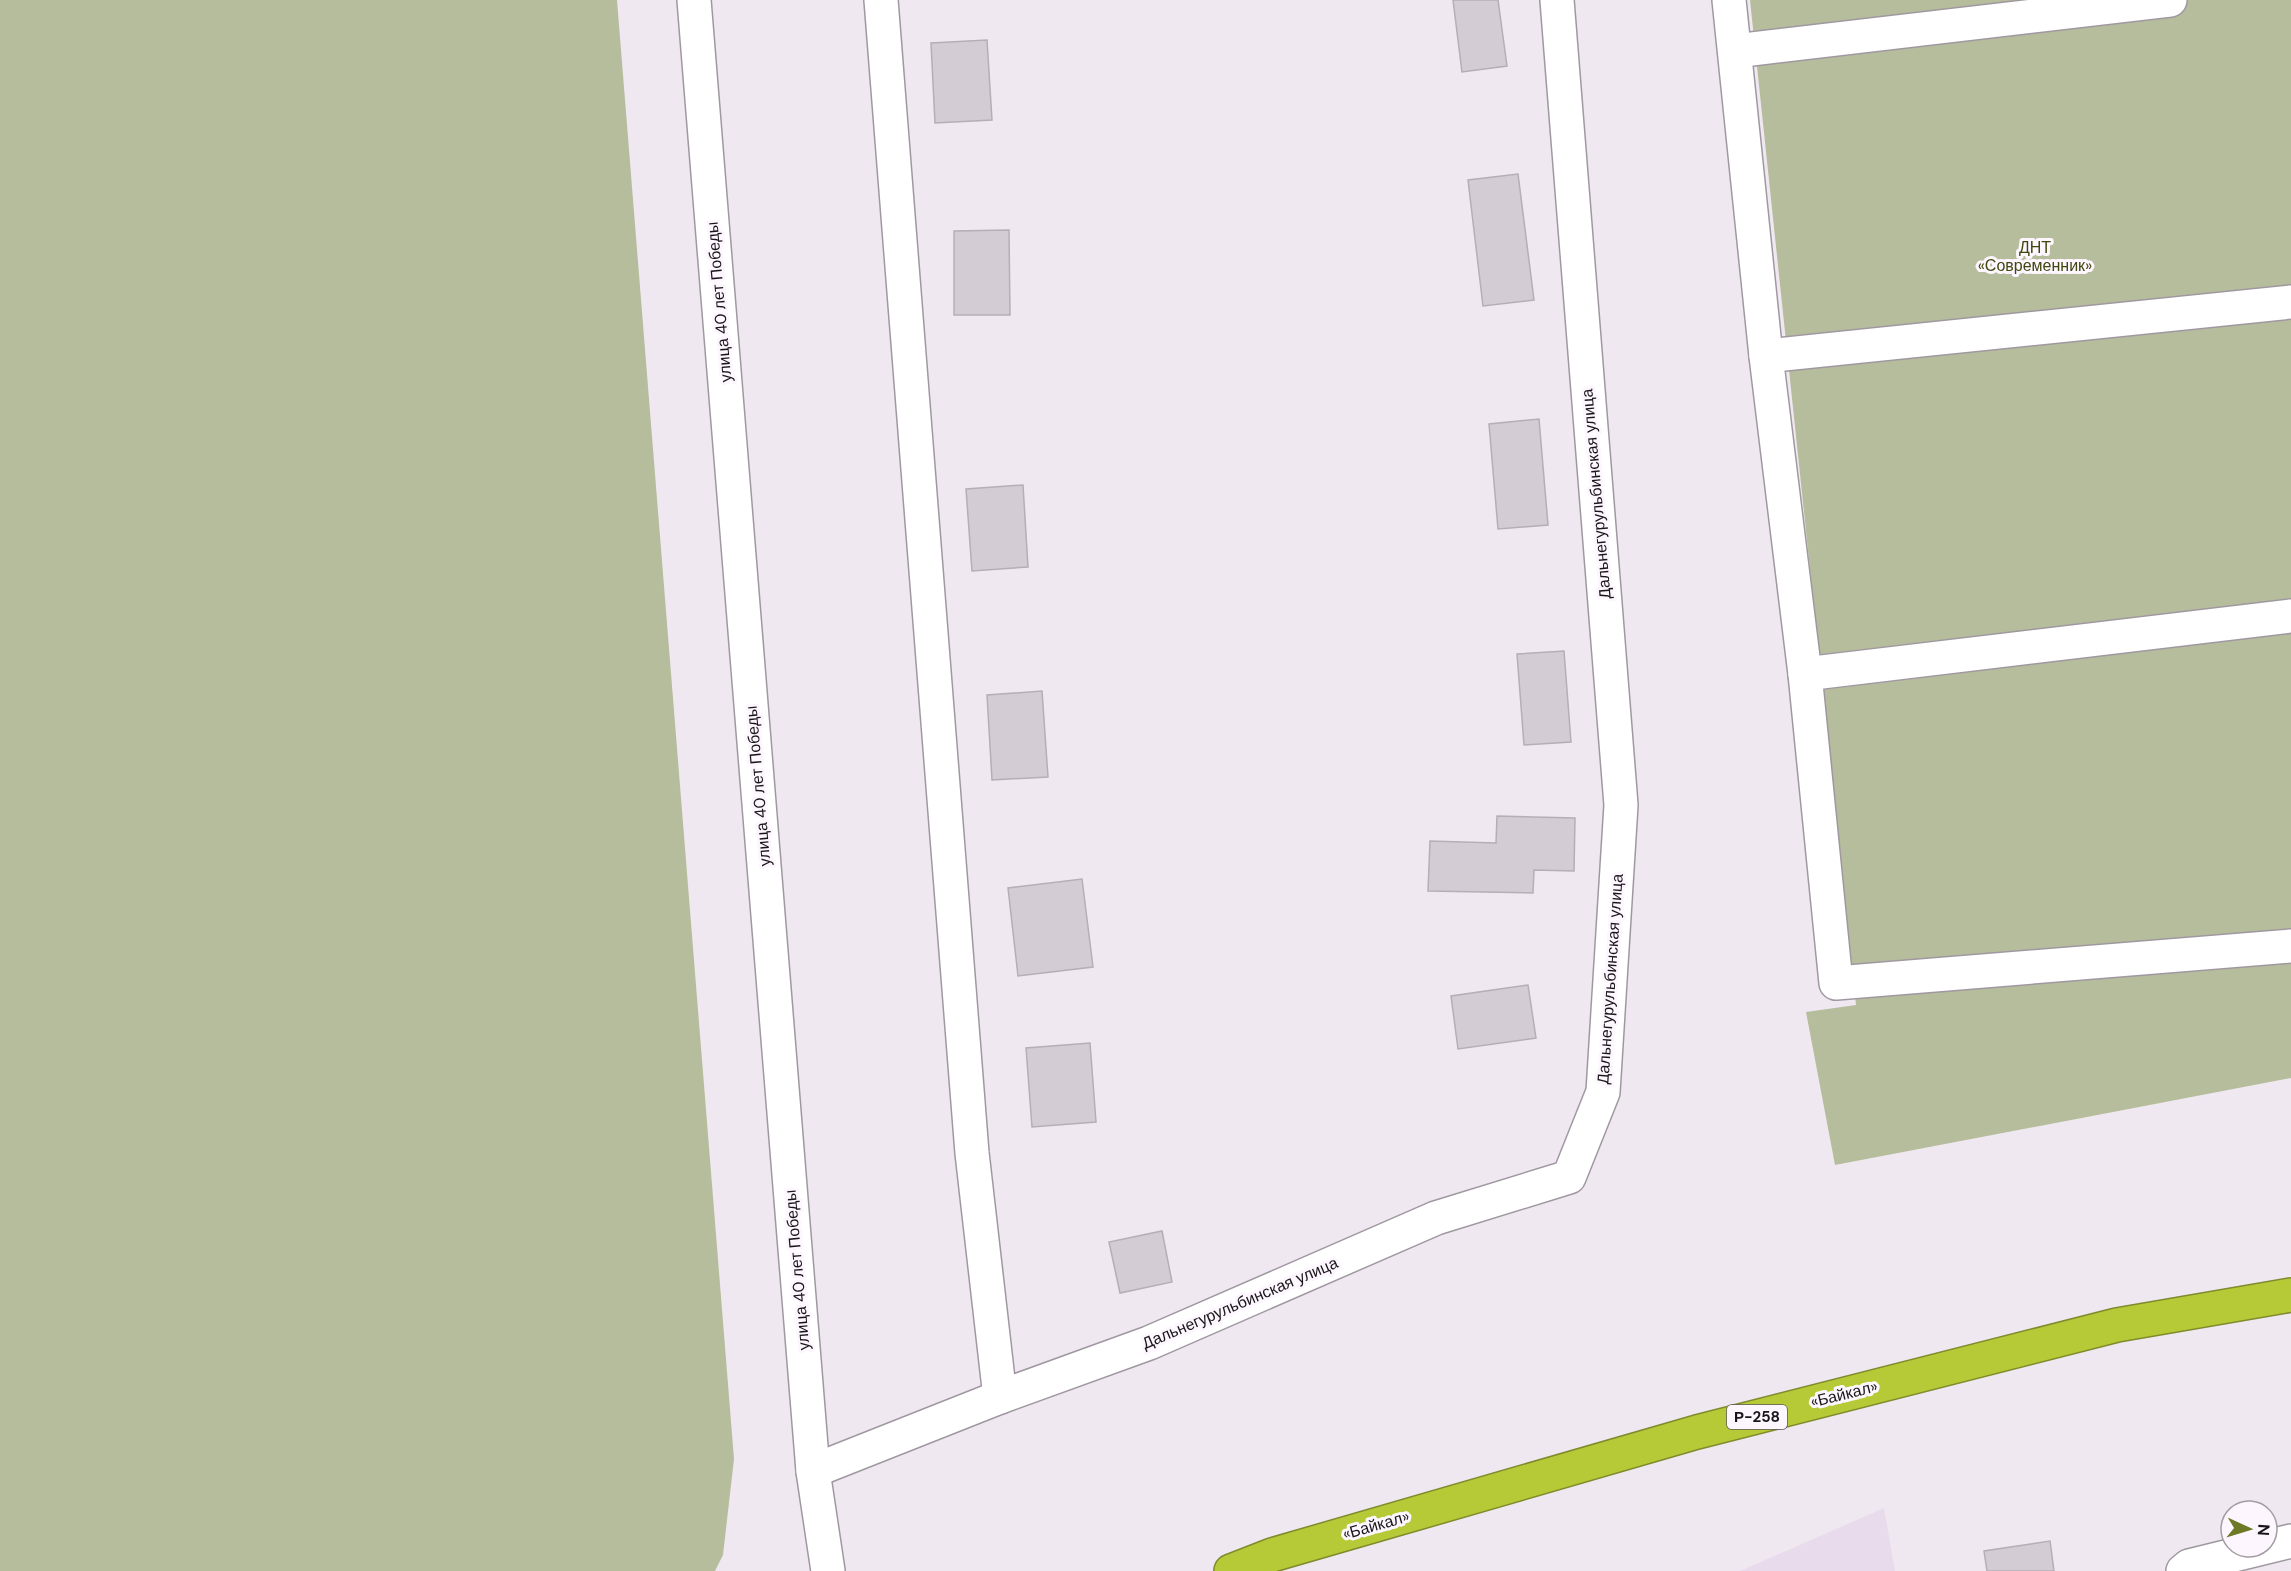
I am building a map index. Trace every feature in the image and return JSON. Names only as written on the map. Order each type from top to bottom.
[{"type":"highway","name":"«Байкал»","points":[[1231,1571],[1272,1555],[1697,1432],[2117,1325],[2291,1295]]},
{"type":"street","name":"улица 40 лет Победы","points":[[694,0],[813,1471],[828,1571]]},
{"type":"street","points":[[881,0],[972,1153],[1000,1397]]},
{"type":"street","name":"Дальнегурульбинская улица","points":[[813,1471],[1000,1397],[1149,1343],[1436,1218],[1569,1177],[1603,1092],[1621,805],[1557,0]]},
{"type":"street","points":[[1729,0],[1766,356],[1805,674],[1836,983],[2291,946]]},
{"type":"street","points":[[1735,51],[2170,0]]},
{"type":"street","points":[[1766,356],[2291,302]]},
{"type":"street","points":[[1805,674],[2291,616]]},
{"type":"street","points":[[2183,1571],[2189,1566],[2291,1541]]},
{"type":"shaded area","points":[[1884,1508],[1895,1571],[1740,1571]]},
{"type":"green space","points":[[0,0],[617,0],[734,1459],[723,1555],[715,1571],[0,1571]]},
{"type":"green space","name":"ДНТ «Современник»","points":[[1750,0],[2291,0],[2291,1078],[1835,1165],[1806,1012],[1856,1005]]},
{"type":"building","points":[[1453,0],[1498,0],[1507,66],[1462,72]]},
{"type":"building","points":[[987,40],[992,120],[935,123],[931,43]]},
{"type":"building","points":[[1518,174],[1534,300],[1483,306],[1468,180]]},
{"type":"building","points":[[1009,230],[1010,315],[954,315],[954,231]]},
{"type":"building","points":[[1539,419],[1548,525],[1498,529],[1489,424]]},
{"type":"building","points":[[1023,485],[1028,567],[972,571],[966,489]]},
{"type":"building","points":[[1564,651],[1571,742],[1524,745],[1517,654]]},
{"type":"building","points":[[1042,691],[1048,777],[992,780],[987,695]]},
{"type":"building","points":[[1497,816],[1575,818],[1574,871],[1534,870],[1533,893],[1428,891],[1430,841],[1496,843]]},
{"type":"building","points":[[1082,879],[1093,967],[1018,976],[1008,888]]},
{"type":"building","points":[[1528,985],[1536,1038],[1458,1049],[1451,996]]},
{"type":"building","points":[[1090,1043],[1096,1122],[1032,1127],[1026,1048]]},
{"type":"building","points":[[1162,1231],[1172,1282],[1120,1293],[1109,1242]]},
{"type":"building","points":[[2050,1541],[2054,1571],[1987,1571],[1984,1551]]}]
